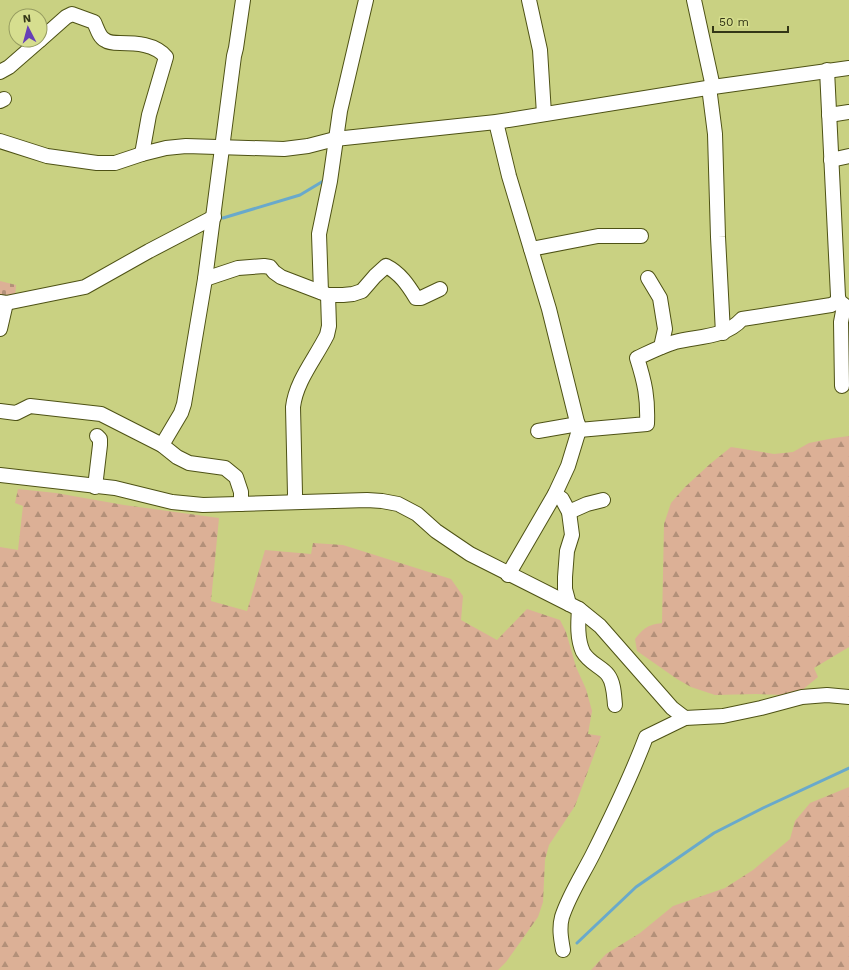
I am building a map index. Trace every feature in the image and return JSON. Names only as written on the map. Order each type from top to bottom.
[{"type":"street","points":[[162,445],[181,413],[184,404],[214,217],[234,56],[243,0]]},
{"type":"street","points":[[294,502],[294,397],[327,335],[329,326],[319,234],[330,181],[340,111],[366,0]]},
{"type":"street","points":[[529,0],[540,50],[544,114]]},
{"type":"street","points":[[694,0],[711,87],[715,134],[723,333]]},
{"type":"street","points":[[48,33],[66,17],[72,14],[94,22],[104,40],[111,43],[142,44],[162,52],[166,57],[149,115],[142,154]]},
{"type":"street","points":[[0,72],[9,68],[31,48]]},
{"type":"street","points":[[0,141],[47,156],[98,163],[115,162],[166,148],[186,146],[284,149],[335,139],[496,122],[711,87],[849,68]]},
{"type":"street","points":[[827,70],[831,160],[844,305],[841,322],[842,386]]},
{"type":"street","points":[[829,115],[849,112]]},
{"type":"street","points":[[496,122],[509,176],[549,309],[578,427],[568,466],[555,494],[508,574]]},
{"type":"street","points":[[831,160],[849,156]]},
{"type":"street","points":[[0,329],[3,303],[85,287],[214,217]]},
{"type":"street","points":[[531,249],[598,236],[641,236]]},
{"type":"street","points":[[205,278],[238,268],[264,266],[270,267],[281,277],[325,293],[353,294],[362,291],[386,266],[392,269],[406,282],[416,298],[421,298],[440,289]]},
{"type":"street","points":[[648,278],[660,298],[665,329],[661,347]]},
{"type":"street","points":[[538,431],[578,427],[647,424],[648,410],[646,387],[638,358],[675,342],[723,333],[737,325],[742,319],[831,305],[844,305]]},
{"type":"street","points":[[0,411],[16,413],[30,406],[101,414],[162,445],[177,457],[189,463],[225,468],[236,477],[241,492],[241,504]]},
{"type":"street","points":[[95,487],[100,445],[100,439],[97,436]]},
{"type":"street","points":[[0,475],[95,487],[115,488],[172,502],[203,505],[367,500],[398,504],[417,514],[436,531],[470,554],[574,606],[600,626],[672,708],[685,718]]},
{"type":"street","points":[[555,494],[562,499],[569,512],[572,535],[567,551],[565,588],[574,606],[583,653],[594,665],[607,674],[612,686],[615,705]]},
{"type":"street","points":[[569,512],[587,504],[603,500]]},
{"type":"street","points":[[563,950],[560,931],[562,917],[636,764],[646,737],[685,718],[722,716],[761,708],[802,697],[827,695],[849,697]]},
{"type":"green space","points":[[0,281],[16,285],[15,297],[0,300]]},
{"type":"green space","points":[[849,436],[849,647],[814,668],[818,677],[801,691],[784,695],[715,695],[691,687],[637,651],[635,639],[638,635],[649,626],[662,623],[664,524],[671,503],[685,487],[731,447],[774,454],[793,452],[809,443]]},
{"type":"green space","points":[[18,489],[56,493],[124,505],[219,518],[211,601],[247,611],[265,550],[311,554],[313,543],[343,545],[451,579],[463,596],[461,620],[497,640],[527,609],[560,620],[566,632],[576,667],[586,689],[592,711],[588,734],[601,736],[575,806],[549,845],[545,860],[543,902],[538,917],[506,962],[498,970],[0,970],[0,547],[18,550],[23,506],[15,503]]},
{"type":"green space","points":[[849,787],[849,970],[591,970],[606,954],[640,933],[673,906],[725,888],[753,870],[790,839],[795,821],[810,803]]},
{"type":"waterway","points":[[223,218],[300,195],[325,180]]},
{"type":"waterway","points":[[577,943],[636,887],[714,833],[763,808],[849,768]]}]
